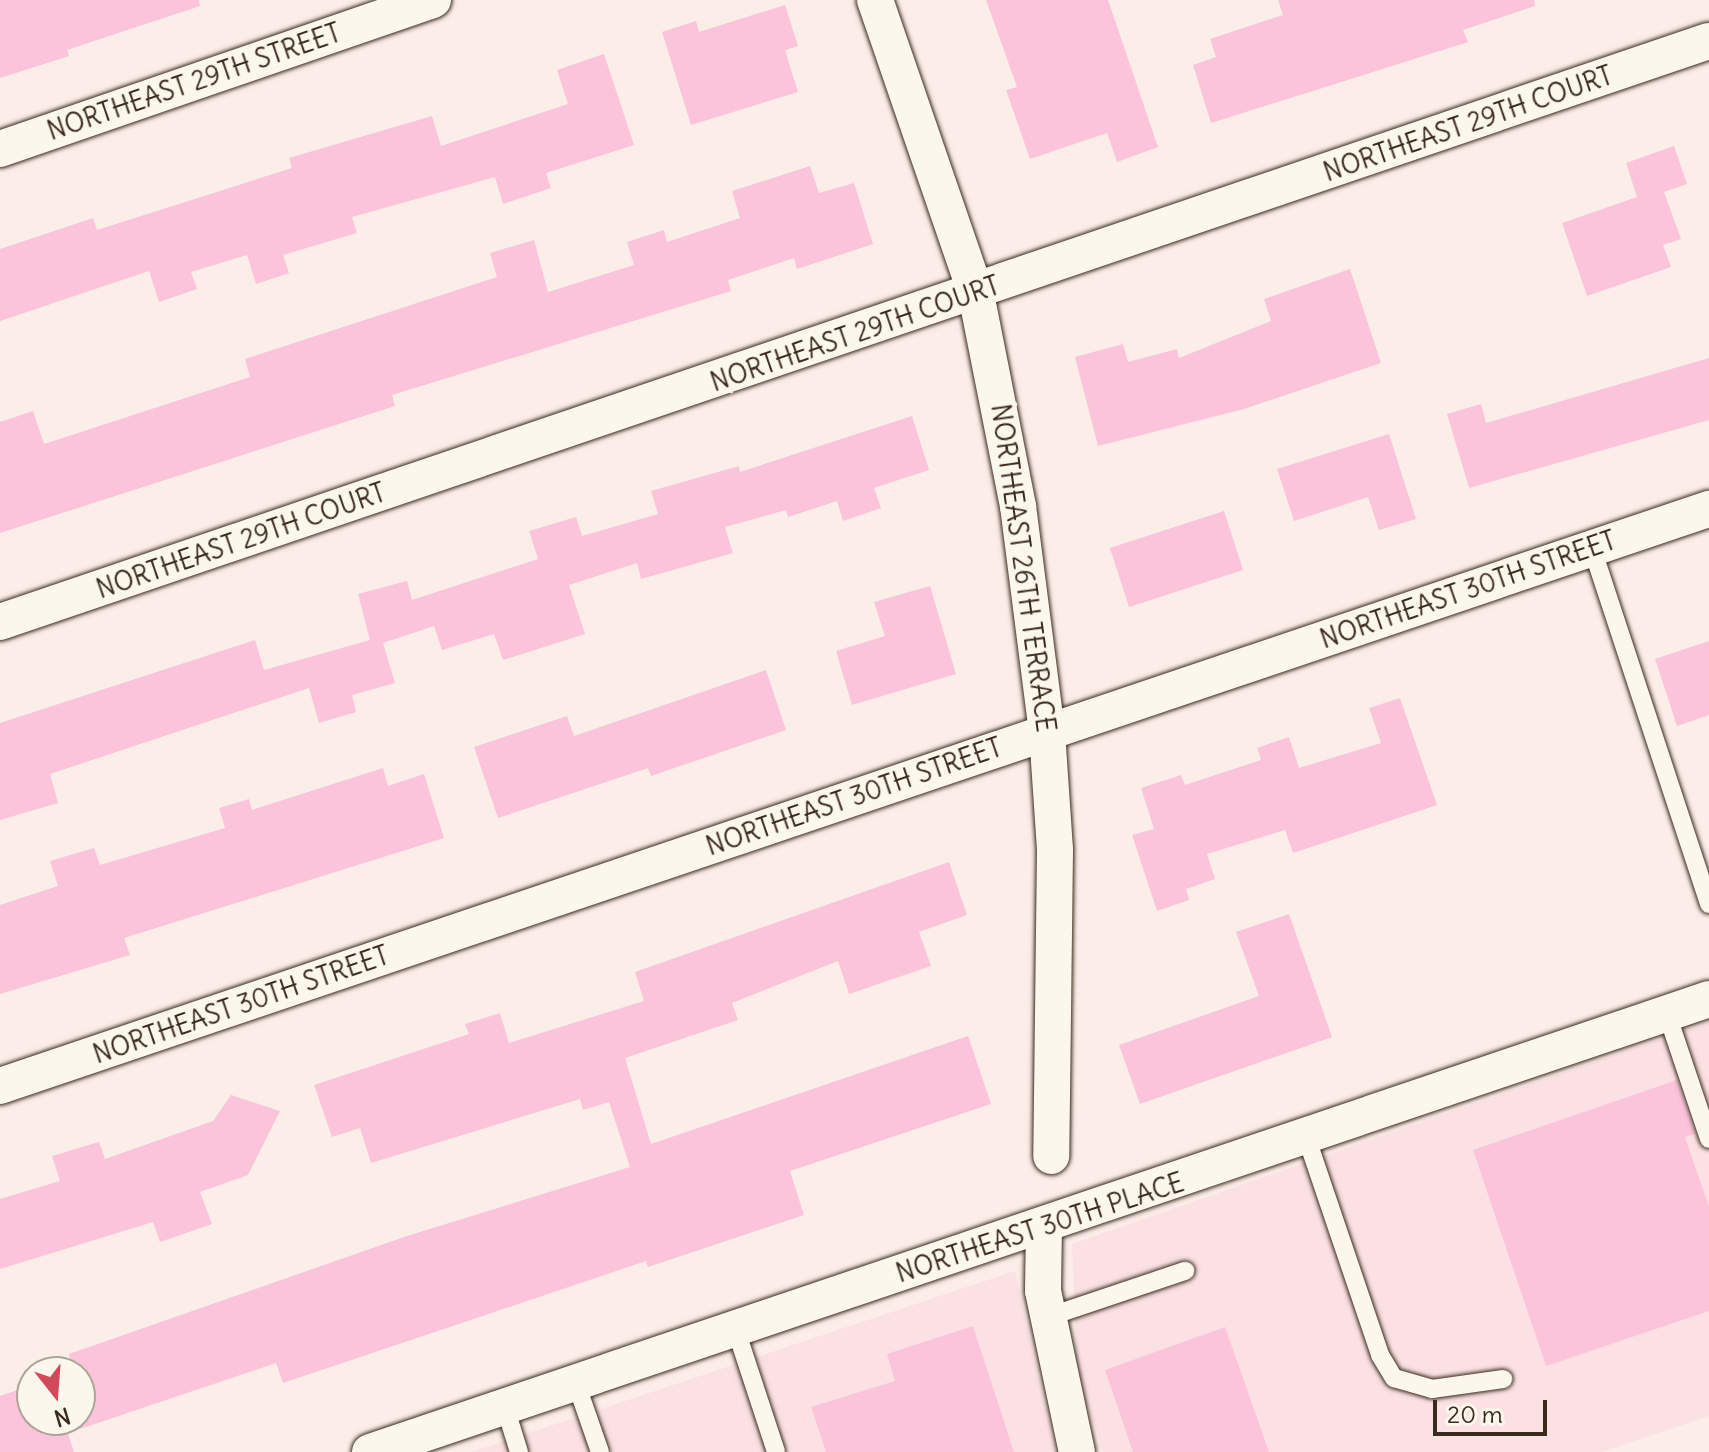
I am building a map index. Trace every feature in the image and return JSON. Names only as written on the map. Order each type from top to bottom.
[{"type":"street","name":"NORTHEAST 29TH STREET","points":[[0,149],[433,0]]},
{"type":"street","name":"NORTHEAST 26TH TERRACE","points":[[875,0],[976,294],[1018,506],[1047,732],[1056,983],[1051,1156]]},
{"type":"street","name":"NORTHEAST 29TH COURT","points":[[0,622],[976,294],[1709,41]]},
{"type":"street","name":"NORTHEAST 30TH STREET","points":[[0,1086],[1709,509]]},
{"type":"street","name":"NORTHEAST 30TH PLACE","points":[[370,1452],[410,1446],[505,1407],[1307,1139],[1709,999]]},
{"type":"street","points":[[1044,1226],[1048,1317],[1077,1452]]},
{"type":"lane","points":[[1592,548],[1709,904]]},
{"type":"lane","points":[[1667,1014],[1709,1139]]},
{"type":"lane","points":[[1307,1139],[1380,1355],[1394,1378],[1432,1389],[1503,1379]]},
{"type":"lane","points":[[1048,1317],[1185,1271]]},
{"type":"lane","points":[[736,1330],[776,1452]]},
{"type":"lane","points":[[576,1383],[600,1452]]},
{"type":"lane","points":[[505,1407],[519,1452]]},
{"type":"shaded area","points":[[1709,1022],[1709,1416],[1602,1452],[1103,1452],[1077,1372],[1072,1244]]},
{"type":"shaded area","points":[[1015,1271],[1056,1452],[472,1452]]},
{"type":"building","points":[[0,0],[199,0],[200,6],[67,50],[69,56],[0,78]]},
{"type":"building","points":[[986,0],[1108,0],[1158,147],[1117,162],[1107,133],[1030,159],[1006,90],[1017,87]]},
{"type":"building","points":[[1278,0],[1534,0],[1535,6],[1463,30],[1468,42],[1211,123],[1193,65],[1216,57],[1210,39],[1283,15]]},
{"type":"building","points":[[785,5],[798,46],[785,50],[798,92],[691,125],[662,32],[696,21],[699,32]]},
{"type":"building","points":[[604,54],[634,145],[546,173],[551,188],[503,204],[495,177],[352,217],[357,233],[283,255],[289,273],[256,284],[247,255],[191,272],[197,289],[159,302],[149,271],[0,321],[0,249],[93,218],[97,230],[292,168],[289,158],[432,116],[441,146],[568,104],[557,70]]},
{"type":"building","points":[[1674,146],[1687,184],[1664,192],[1681,239],[1663,245],[1671,267],[1587,296],[1562,223],[1637,197],[1626,163]]},
{"type":"building","points":[[810,166],[819,193],[854,183],[873,244],[797,269],[794,258],[728,280],[731,291],[392,395],[395,406],[0,533],[0,422],[33,411],[44,444],[250,377],[245,359],[497,277],[490,253],[534,240],[548,292],[634,265],[627,242],[664,230],[667,242],[740,218],[732,191]]},
{"type":"building","points":[[1350,269],[1381,363],[1244,409],[1098,446],[1075,357],[1123,344],[1128,362],[1177,349],[1179,358],[1271,321],[1264,299]]},
{"type":"building","points":[[1709,358],[1709,420],[1469,488],[1447,414],[1481,404],[1486,423]]},
{"type":"building","points":[[912,416],[929,470],[874,488],[881,508],[843,521],[837,501],[788,517],[786,510],[725,527],[733,553],[641,579],[637,563],[569,585],[585,634],[503,660],[494,634],[442,650],[434,626],[383,643],[395,683],[352,695],[356,712],[319,723],[309,688],[50,774],[58,803],[0,820],[0,723],[255,640],[264,670],[370,640],[358,594],[407,581],[412,600],[538,559],[529,531],[576,517],[582,536],[658,514],[651,491],[739,466],[740,472]]},
{"type":"building","points":[[1389,434],[1416,519],[1379,530],[1368,497],[1294,521],[1277,469]]},
{"type":"building","points":[[1224,511],[1243,570],[1129,607],[1110,548]]},
{"type":"building","points":[[930,586],[956,674],[852,705],[836,651],[885,636],[874,602]]},
{"type":"building","points":[[1709,641],[1709,715],[1677,726],[1655,659]]},
{"type":"building","points":[[766,670],[786,730],[651,776],[648,768],[498,818],[474,747],[567,716],[574,736]]},
{"type":"building","points":[[1400,698],[1437,805],[1293,853],[1285,830],[1207,854],[1215,879],[1186,889],[1189,900],[1157,911],[1132,835],[1154,829],[1141,788],[1181,775],[1185,785],[1261,760],[1257,748],[1289,737],[1299,768],[1381,743],[1369,708]]},
{"type":"building","points":[[383,768],[388,786],[424,774],[444,838],[124,938],[130,955],[0,994],[0,905],[58,886],[50,861],[94,848],[100,865],[225,828],[219,808],[249,799],[252,810]]},
{"type":"building","points":[[949,862],[967,915],[919,932],[931,966],[849,994],[838,961],[732,1003],[738,1020],[625,1058],[651,1144],[968,1036],[991,1104],[790,1171],[804,1215],[648,1267],[646,1261],[283,1383],[276,1363],[96,1424],[96,1356],[69,1354],[407,1236],[630,1167],[609,1102],[583,1110],[580,1099],[371,1163],[360,1128],[332,1137],[314,1085],[469,1034],[465,1024],[500,1013],[509,1043],[644,1001],[635,972]]},
{"type":"building","points":[[1289,914],[1332,1037],[1140,1104],[1119,1045],[1259,996],[1236,932]]},
{"type":"building","points":[[1677,1080],[1695,1134],[1685,1137],[1709,1207],[1709,1311],[1546,1366],[1473,1150]]},
{"type":"building","points":[[231,1095],[280,1111],[248,1175],[200,1192],[212,1224],[160,1242],[153,1222],[0,1269],[0,1199],[60,1181],[52,1156],[99,1142],[105,1159],[213,1121]]},
{"type":"building","points":[[973,1326],[1014,1452],[826,1452],[811,1407],[895,1381],[887,1354]]},
{"type":"building","points":[[1225,1327],[1269,1452],[1133,1452],[1105,1370]]},
{"type":"building","points":[[16,1390],[16,1436],[69,1436],[74,1452],[0,1452],[0,1396]]}]
